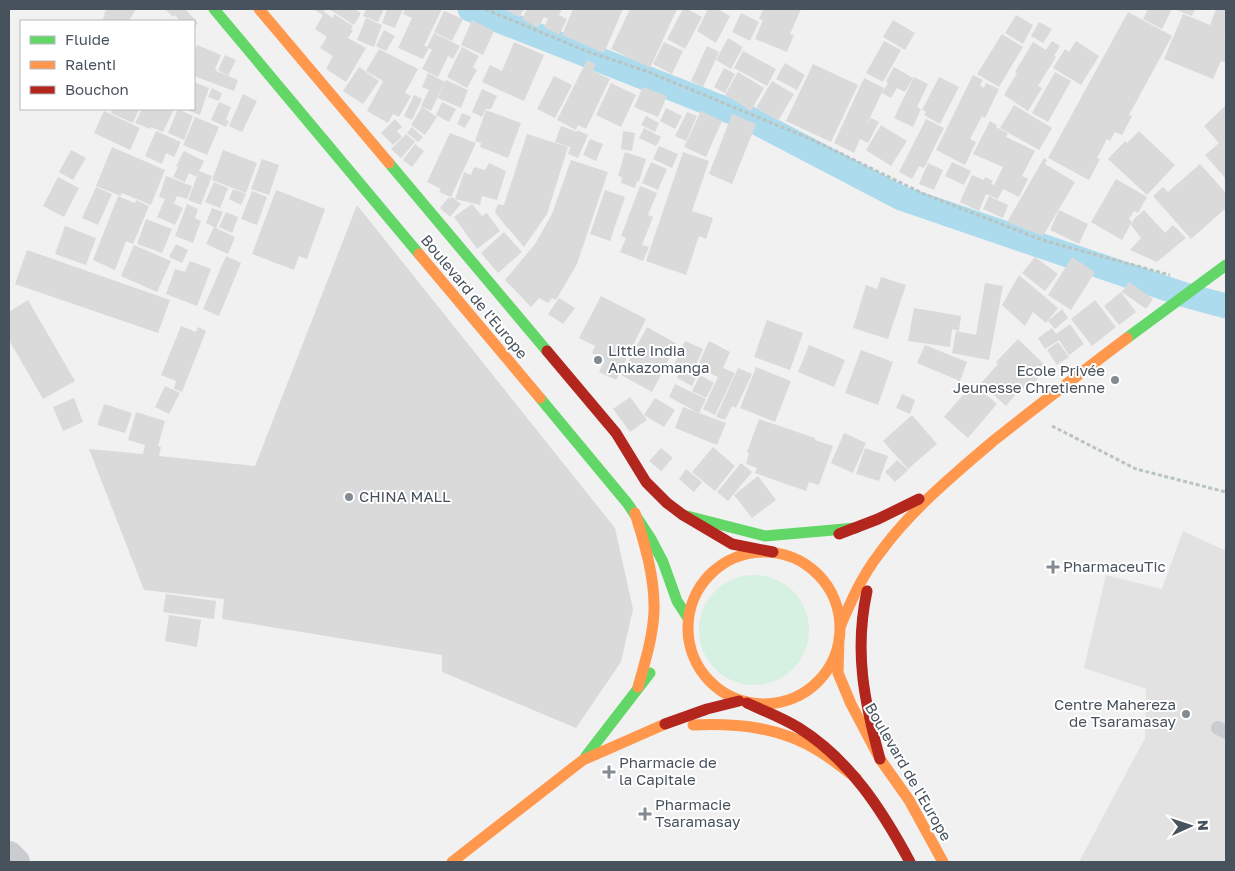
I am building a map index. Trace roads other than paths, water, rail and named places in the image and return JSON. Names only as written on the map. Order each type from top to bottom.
[{"type":"main road","name":"Boulevard de l'Europe","points":[[214,9],[635,513],[663,562],[677,601],[688,621]]},
{"type":"main road","name":"Boulevard de l'Europe","points":[[259,9],[616,434],[646,482],[667,503],[732,544],[776,552]]},
{"type":"main road","points":[[452,862],[583,760],[654,728],[707,709],[743,702],[768,704],[789,701],[808,691],[823,677],[834,658],[847,607],[857,587],[876,557],[906,521],[934,492],[1027,414],[1226,265]]},
{"type":"main road","points":[[810,544],[856,528],[934,492]]},
{"type":"main road","points":[[635,513],[647,552],[654,610],[652,636],[638,687]]},
{"type":"main road","points":[[683,514],[765,536],[856,528]]},
{"type":"main road","points":[[795,548],[776,552],[749,552],[726,561],[707,576],[694,595],[688,621],[689,644],[695,663],[707,679],[722,692],[799,728],[839,759],[873,799],[910,862]]},
{"type":"main road","points":[[776,552],[797,559],[814,571],[828,587],[837,606],[840,633]]},
{"type":"main road","points":[[876,557],[864,599],[860,659],[868,718],[880,759]]},
{"type":"main road","points":[[676,637],[688,621]]},
{"type":"main road","name":"Boulevard de l'Europe","points":[[840,633],[838,673],[851,704],[880,759],[909,800],[943,862]]},
{"type":"main road","points":[[583,760],[659,660]]},
{"type":"main road","points":[[654,728],[726,723],[751,725],[775,730],[817,750],[856,778]]},
{"type":"street","points":[[9,855],[16,862]]},
{"type":"waterway","points":[[470,9],[750,119],[901,198],[1185,295],[1226,306]]},
{"type":"place","name":"Little India Ankazomanga","points":[[598,360]]},
{"type":"place","name":"Ecole Privée Jeunesse Chretienne","points":[[1115,380]]},
{"type":"place","name":"CHINA MALL","points":[[349,497]]},
{"type":"place","name":"PharmaceuTic","points":[[1053,567]]},
{"type":"place","name":"Centre Mahereza de Tsaramasay","points":[[1186,714]]},
{"type":"place","name":"Pharmacie de la Capitale","points":[[609,772]]},
{"type":"place","name":"Pharmacie Tsaramasay","points":[[645,814]]}]
